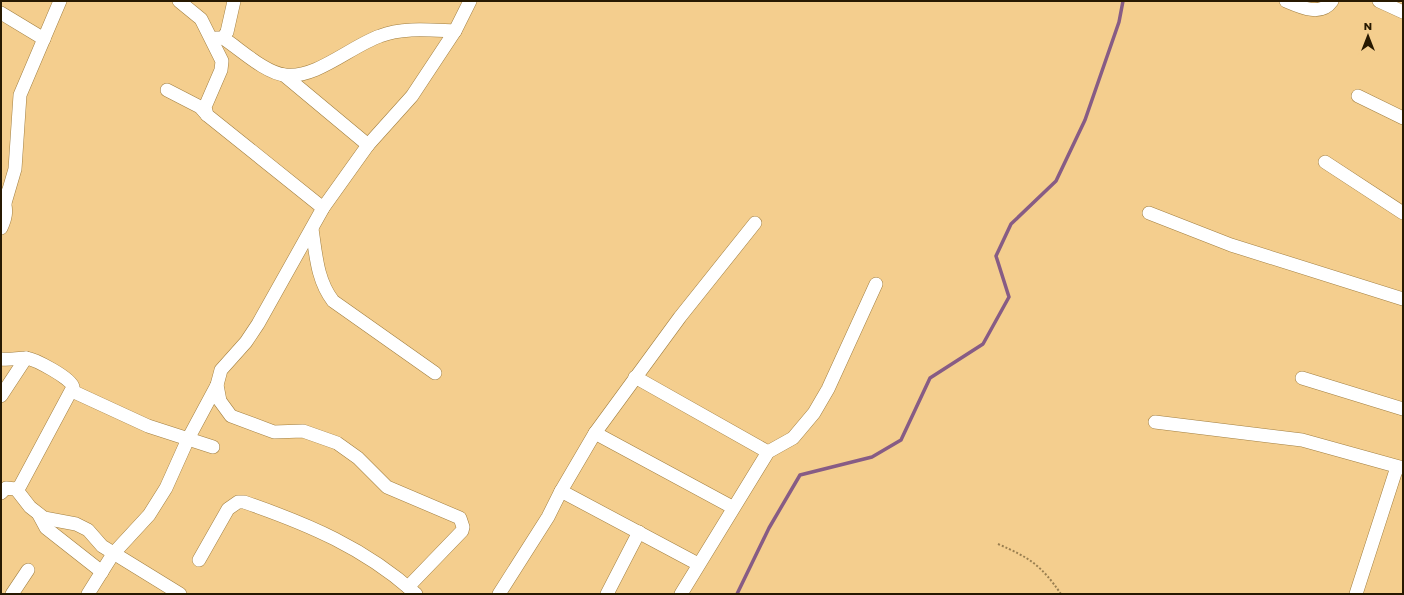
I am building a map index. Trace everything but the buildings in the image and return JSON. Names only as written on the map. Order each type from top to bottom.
[{"type":"street","points":[[1,228],[6,216],[3,198],[15,169],[20,95],[60,1]]},
{"type":"street","points":[[180,1],[197,14],[220,56],[222,66],[205,107],[206,116]]},
{"type":"street","points":[[223,38],[227,32],[234,1]]},
{"type":"street","points":[[88,594],[113,554],[131,532],[149,515],[166,488],[188,439],[217,385],[221,370],[246,342],[258,324],[323,208],[368,145],[412,96],[455,31],[470,1]]},
{"type":"street","points":[[1286,1],[1305,9],[1314,10],[1322,9],[1332,1]]},
{"type":"street","points":[[1379,1],[1403,12]]},
{"type":"street","points":[[1,13],[44,39]]},
{"type":"street","points":[[284,75],[296,76],[314,70],[379,36],[394,32],[455,31]]},
{"type":"street","points":[[209,37],[223,38],[261,64],[284,75],[368,145]]},
{"type":"street","points":[[168,90],[200,107],[206,116],[323,208]]},
{"type":"street","points":[[1358,96],[1403,118]]},
{"type":"street","points":[[1325,162],[1403,213]]},
{"type":"street","points":[[1149,213],[1231,245],[1403,299]]},
{"type":"street","points":[[500,594],[548,517],[561,490],[595,434],[680,316],[754,223]]},
{"type":"street","points":[[312,229],[320,276],[324,290],[334,301],[435,373]]},
{"type":"street","points":[[681,594],[732,507],[768,452],[793,438],[814,413],[828,389],[876,284]]},
{"type":"street","points":[[1,359],[26,358],[36,361],[70,381],[73,387],[16,490]]},
{"type":"street","points":[[1,396],[26,358]]},
{"type":"street","points":[[635,377],[768,452]]},
{"type":"street","points":[[1302,378],[1403,409]]},
{"type":"street","points":[[199,560],[228,509],[238,502],[244,502],[296,520],[341,541],[412,591],[462,531],[463,527],[460,518],[387,488],[358,458],[337,443],[303,431],[274,432],[231,416],[220,401],[217,385]]},
{"type":"street","points":[[72,391],[148,426],[213,447]]},
{"type":"street","points":[[1155,422],[1302,440],[1400,468],[1356,594]]},
{"type":"street","points":[[595,434],[732,507]]},
{"type":"street","points":[[1,493],[6,488],[16,490],[39,515],[46,528],[102,572]]},
{"type":"street","points":[[561,490],[698,564]]},
{"type":"street","points":[[39,515],[44,518],[76,524],[88,530],[102,546],[113,554],[180,594]]},
{"type":"street","points":[[607,594],[639,532]]},
{"type":"street","points":[[12,594],[28,570]]},
{"type":"path","points":[[998,544],[1026,556],[1061,594]]},
{"type":"waterway","points":[[737,594],[769,528],[800,475],[872,457],[901,440],[930,378],[983,344],[1009,297],[996,256],[1011,224],[1056,181],[1085,120],[1119,22],[1123,1]]}]
